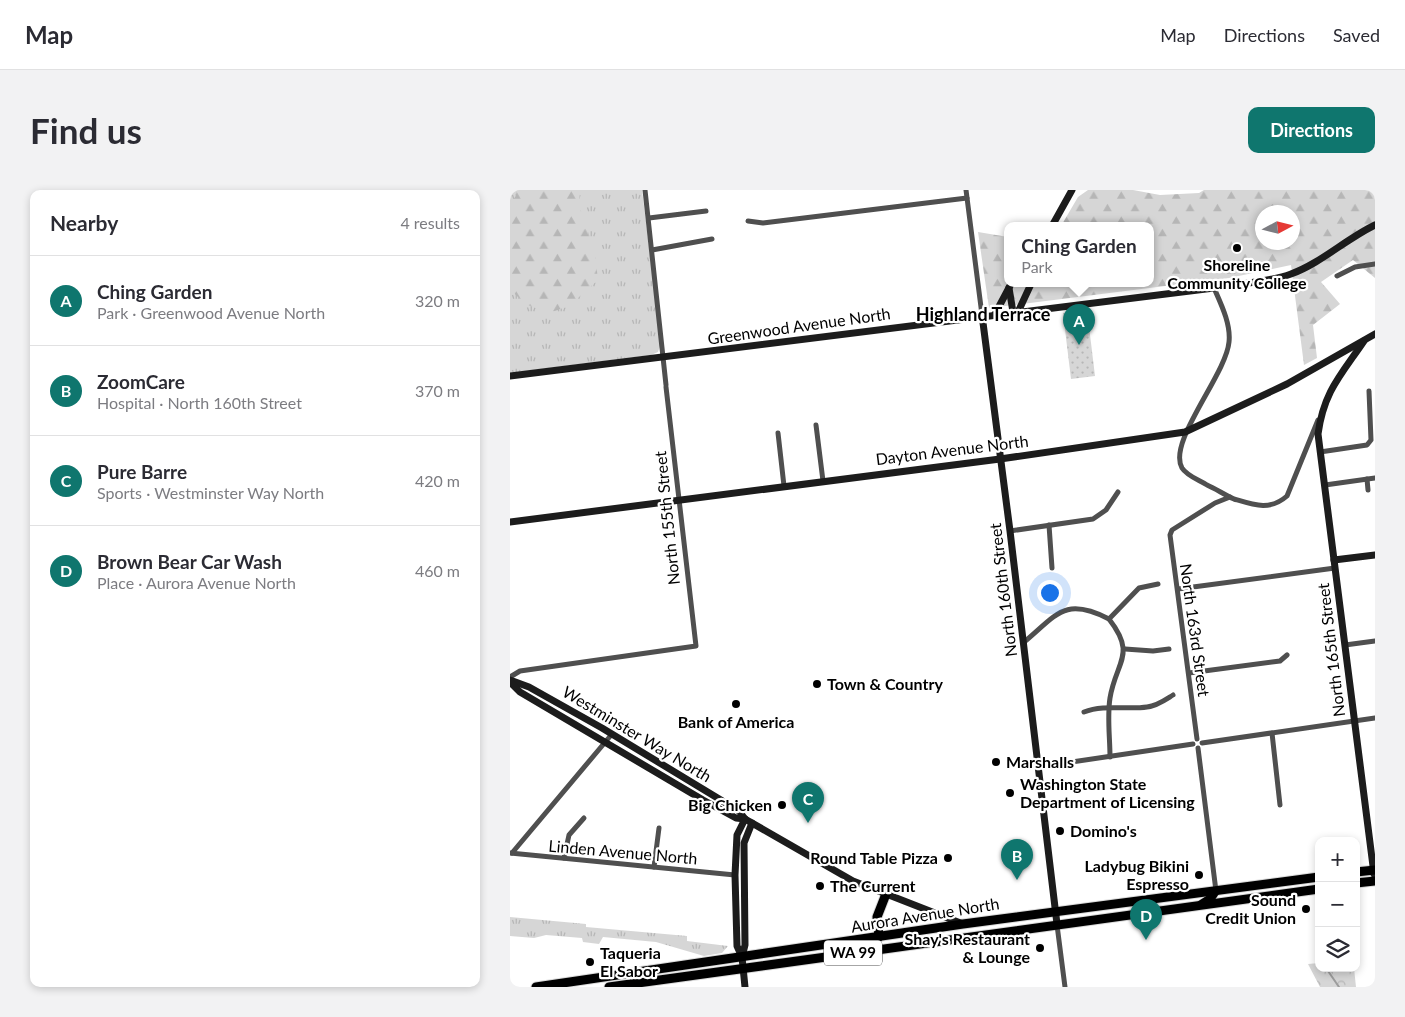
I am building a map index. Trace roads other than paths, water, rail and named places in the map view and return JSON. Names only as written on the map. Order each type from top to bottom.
[{"type":"highway","points":[[1360,872],[1374,870]]},
{"type":"highway","name":"Aurora Avenue North","points":[[536,987],[963,924],[1315,878]]},
{"type":"highway","points":[[1360,883],[1375,881]]},
{"type":"highway","name":"Aurora Avenue North","points":[[609,987],[1315,889]]},
{"type":"highway","points":[[879,937],[877,917],[886,894]]},
{"type":"main road","points":[[1229,901],[1232,893],[1241,888]]},
{"type":"main road","points":[[1201,904],[1212,897],[1216,891]]},
{"type":"street","name":"North 155th Street","points":[[510,679],[520,671],[696,646],[645,190]]},
{"type":"street","name":"North 160th Street","points":[[966,190],[1010,532],[1065,987]]},
{"type":"street","points":[[1050,222],[1070,193]]},
{"type":"street","points":[[1054,222],[1070,193]]},
{"type":"street","points":[[748,221],[763,223],[967,198]]},
{"type":"street","points":[[648,218],[706,211]]},
{"type":"street","name":"Greenwood Avenue North","points":[[510,376],[663,358],[982,315],[1214,288],[1290,275],[1306,268],[1356,234],[1375,225]]},
{"type":"street","points":[[652,250],[712,239]]},
{"type":"street","points":[[1337,276],[1355,267],[1375,264]]},
{"type":"street","points":[[995,314],[1009,287]]},
{"type":"street","points":[[1010,287],[1015,312]]},
{"type":"street","points":[[1015,312],[1029,287]]},
{"type":"street","points":[[1214,288],[1224,312],[1229,342],[1219,373],[1185,432],[1180,450],[1181,466],[1186,473],[1230,497],[1254,506],[1277,504],[1287,496],[1320,415]]},
{"type":"street","name":"Dayton Avenue North","points":[[510,522],[1000,459],[1185,432],[1287,384],[1374,334]]},
{"type":"street","name":"North 165th Street","points":[[1364,341],[1346,364],[1331,388],[1320,415],[1318,434],[1375,881]]},
{"type":"street","points":[[1336,356],[1344,358],[1346,364]]},
{"type":"street","points":[[1320,452],[1362,447],[1371,440],[1369,391]]},
{"type":"street","points":[[816,425],[824,481]]},
{"type":"street","points":[[778,433],[784,486]]},
{"type":"street","points":[[1325,485],[1375,478]]},
{"type":"street","points":[[1367,479],[1368,490]]},
{"type":"street","points":[[1010,532],[1093,519],[1106,510],[1118,492]]},
{"type":"street","name":"North 163rd Street","points":[[1197,739],[1170,535],[1176,528],[1230,497]]},
{"type":"street","points":[[1049,525],[1052,568]]},
{"type":"street","points":[[1178,588],[1335,564],[1375,555]]},
{"type":"street","points":[[1109,619],[1139,588],[1158,584]]},
{"type":"street","points":[[1022,643],[1063,611],[1071,608],[1093,611],[1109,619],[1118,631],[1124,649],[1112,686],[1109,708],[1110,756]]},
{"type":"street","points":[[1345,645],[1375,642]]},
{"type":"street","points":[[1124,649],[1153,651],[1169,649]]},
{"type":"street","points":[[1189,673],[1280,661],[1287,655]]},
{"type":"street","name":"Westminster Way North","points":[[510,679],[529,687],[612,734],[739,811],[752,823],[853,881],[963,924]]},
{"type":"street","name":"Westminster Way North","points":[[510,679],[520,692],[607,741],[703,800],[736,818],[745,818]]},
{"type":"street","points":[[1084,712],[1091,709],[1148,707],[1173,696]]},
{"type":"street","points":[[1198,748],[1202,743],[1375,718]]},
{"type":"street","points":[[1272,733],[1280,806]]},
{"type":"street","points":[[511,853],[612,734]]},
{"type":"street","points":[[1038,766],[1193,744],[1197,739],[1202,743]]},
{"type":"street","points":[[1193,744],[1198,748],[1216,891]]},
{"type":"street","points":[[564,858],[568,835],[584,818]]},
{"type":"street","points":[[745,818],[737,834],[735,874],[737,946],[742,957],[745,987]]},
{"type":"street","points":[[742,957],[745,946],[744,843],[752,823]]},
{"type":"street","points":[[654,867],[659,828]]},
{"type":"street","name":"Linden Avenue North","points":[[511,853],[735,874]]},
{"type":"waterway","points":[[1329,972],[1339,987]]},
{"type":"place","name":"Shoreline Community College","points":[[1237,248]]},
{"type":"place","name":"Ching Garden","points":[[1079,345]]},
{"type":"place","name":"Town & Country","points":[[817,684]]},
{"type":"place","name":"Bank of America","points":[[736,704]]},
{"type":"place","name":"Marshalls","points":[[996,762]]},
{"type":"place","name":"Washington State Department of Licensing","points":[[1010,793]]},
{"type":"place","name":"Big Chicken","points":[[782,805]]},
{"type":"place","name":"Pure Barre","points":[[808,823]]},
{"type":"place","name":"Domino's","points":[[1060,831]]},
{"type":"place","name":"Round Table Pizza","points":[[948,858]]},
{"type":"place","name":"Ladybug Bikini Espresso","points":[[1199,875]]},
{"type":"place","name":"ZoomCare","points":[[1017,880]]},
{"type":"place","name":"The Current","points":[[820,886]]},
{"type":"place","name":"Sound Credit Union","points":[[1306,909]]},
{"type":"place","name":"Brown Bear Car Wash","points":[[1146,940]]},
{"type":"place","name":"Shay's Restaurant & Lounge","points":[[1040,948]]},
{"type":"place","name":"Taqueria El Sabor","points":[[590,962]]},
{"type":"district","name":"Highland Terrace","points":[[983,315]]}]
